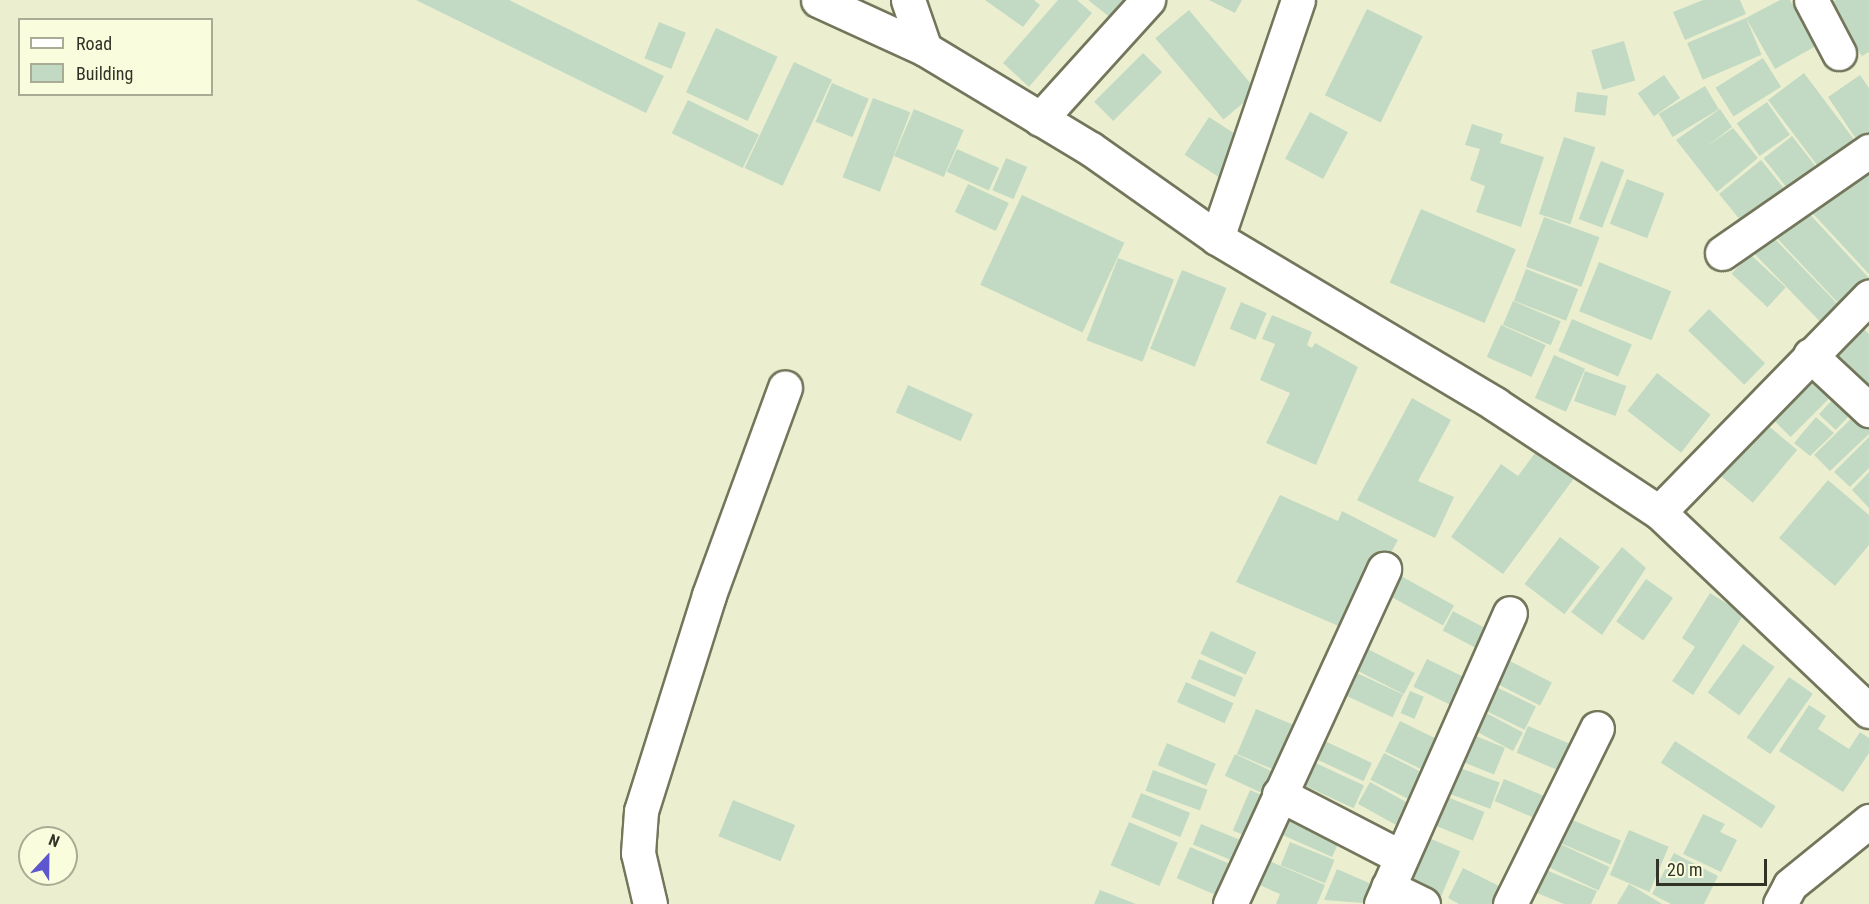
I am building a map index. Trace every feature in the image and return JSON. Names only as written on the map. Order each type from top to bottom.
[{"type":"street","points":[[818,0],[925,49],[1040,119],[1217,238],[1495,404],[1659,512],[1869,711]]},
{"type":"street","points":[[908,0],[925,49]]},
{"type":"street","points":[[1040,119],[1148,0]]},
{"type":"street","points":[[1217,238],[1298,0]]},
{"type":"street","points":[[1811,0],[1839,53]]},
{"type":"street","points":[[1722,253],[1869,151]]},
{"type":"street","points":[[1659,512],[1869,297]]},
{"type":"street","points":[[1810,355],[1869,410]]},
{"type":"street","points":[[650,904],[638,853],[642,811],[709,595],[785,387]]},
{"type":"street","points":[[1230,904],[1384,569]]},
{"type":"street","points":[[1423,904],[1384,896],[1510,613]]},
{"type":"street","points":[[1510,904],[1597,728]]},
{"type":"street","points":[[1279,794],[1401,857]]},
{"type":"street","points":[[1780,904],[1790,885],[1869,821]]},
{"type":"building","points":[[416,0],[509,0],[664,76],[646,113]]},
{"type":"building","points":[[985,0],[1034,0],[1040,5],[1023,27]]},
{"type":"building","points":[[1058,0],[1077,0],[1092,13],[1029,87],[1003,63]]},
{"type":"building","points":[[1088,0],[1139,0],[1120,25]]},
{"type":"building","points":[[1209,0],[1242,0],[1235,13]]},
{"type":"building","points":[[1703,0],[1740,0],[1746,14],[1685,40],[1673,12]]},
{"type":"building","points":[[1780,0],[1790,0],[1816,46],[1775,69],[1746,18]]},
{"type":"building","points":[[1836,0],[1869,0],[1869,52],[1862,56],[1825,5]]},
{"type":"building","points":[[1367,9],[1423,36],[1381,122],[1325,95]]},
{"type":"building","points":[[1189,10],[1257,91],[1223,119],[1155,38]]},
{"type":"building","points":[[1746,18],[1762,55],[1703,80],[1687,43]]},
{"type":"building","points":[[659,22],[686,33],[671,69],[644,58]]},
{"type":"building","points":[[716,28],[778,57],[748,121],[686,92]]},
{"type":"building","points":[[1624,41],[1635,80],[1603,90],[1591,50]]},
{"type":"building","points":[[1143,53],[1162,72],[1113,121],[1094,102]]},
{"type":"building","points":[[1763,58],[1781,87],[1734,117],[1716,88]]},
{"type":"building","points":[[794,62],[832,80],[783,186],[745,168]]},
{"type":"building","points":[[1804,73],[1855,141],[1819,168],[1768,100]]},
{"type":"building","points":[[1664,75],[1680,98],[1654,116],[1638,93]]},
{"type":"building","points":[[1860,75],[1869,88],[1869,134],[1858,142],[1828,97]]},
{"type":"building","points":[[832,83],[869,99],[852,137],[816,122]]},
{"type":"building","points":[[1705,86],[1719,109],[1673,137],[1659,114]]},
{"type":"building","points":[[1577,92],[1608,96],[1605,116],[1575,112]]},
{"type":"building","points":[[873,98],[910,112],[880,192],[843,177]]},
{"type":"building","points":[[688,100],[759,135],[743,168],[672,133]]},
{"type":"building","points":[[1767,102],[1790,135],[1760,156],[1737,123]]},
{"type":"building","points":[[914,109],[964,130],[944,177],[894,156]]},
{"type":"building","points":[[1720,109],[1732,127],[1707,146],[1733,128],[1758,158],[1717,192],[1676,140]]},
{"type":"building","points":[[1310,112],[1348,132],[1323,179],[1285,159]]},
{"type":"building","points":[[1209,117],[1247,142],[1222,179],[1184,155]]},
{"type":"building","points":[[1472,124],[1503,134],[1500,143],[1544,157],[1521,227],[1476,212],[1485,186],[1470,180],[1480,149],[1465,145]]},
{"type":"building","points":[[1792,136],[1816,167],[1788,189],[1764,158]]},
{"type":"building","points":[[1564,137],[1595,147],[1570,224],[1539,214]]},
{"type":"building","points":[[957,149],[999,168],[989,191],[947,172]]},
{"type":"building","points":[[1006,158],[1027,167],[1013,199],[992,190]]},
{"type":"building","points":[[1761,160],[1786,191],[1744,225],[1719,194]]},
{"type":"building","points":[[1601,161],[1624,170],[1602,228],[1579,219]]},
{"type":"building","points":[[1869,163],[1869,274],[1805,205]]},
{"type":"building","points":[[1627,179],[1664,193],[1647,238],[1610,224]]},
{"type":"building","points":[[968,184],[1009,203],[996,231],[955,212]]},
{"type":"building","points":[[1022,195],[1124,243],[1083,332],[980,285]]},
{"type":"building","points":[[1803,207],[1869,278],[1869,284],[1843,308],[1774,235]]},
{"type":"building","points":[[1421,209],[1516,249],[1485,323],[1390,283]]},
{"type":"building","points":[[1544,217],[1599,237],[1581,287],[1526,267]]},
{"type":"building","points":[[1771,235],[1839,305],[1821,323],[1753,252]]},
{"type":"building","points":[[1750,254],[1786,287],[1767,307],[1732,274]]},
{"type":"building","points":[[1118,258],[1174,280],[1142,362],[1086,340]]},
{"type":"building","points":[[1599,262],[1671,291],[1651,340],[1579,311]]},
{"type":"building","points":[[1526,269],[1578,289],[1566,321],[1514,301]]},
{"type":"building","points":[[1182,270],[1227,288],[1195,367],[1150,349]]},
{"type":"building","points":[[1513,301],[1561,321],[1551,345],[1503,325]]},
{"type":"building","points":[[1241,302],[1267,313],[1255,340],[1230,329]]},
{"type":"building","points":[[1709,309],[1765,363],[1744,385],[1688,331]]},
{"type":"building","points":[[1272,315],[1312,332],[1307,345],[1312,348],[1315,343],[1358,367],[1316,465],[1266,443],[1290,393],[1260,380],[1275,344],[1262,339]]},
{"type":"building","points":[[1572,319],[1632,344],[1618,377],[1558,351]]},
{"type":"building","points":[[1501,325],[1546,345],[1532,377],[1487,357]]},
{"type":"building","points":[[1864,329],[1869,334],[1869,388],[1837,358]]},
{"type":"building","points":[[1554,355],[1585,369],[1566,412],[1535,398]]},
{"type":"building","points":[[1585,371],[1626,386],[1615,416],[1574,401]]},
{"type":"building","points":[[1816,372],[1836,392],[1791,437],[1771,417]]},
{"type":"building","points":[[1657,373],[1711,415],[1681,453],[1627,411]]},
{"type":"building","points":[[908,385],[973,414],[961,441],[896,412]]},
{"type":"building","points":[[1836,396],[1853,412],[1836,430],[1819,414]]},
{"type":"building","points":[[1412,398],[1451,420],[1418,481],[1454,497],[1435,538],[1357,500]]},
{"type":"building","points":[[1860,410],[1869,420],[1869,434],[1830,471],[1814,455]]},
{"type":"building","points":[[1816,417],[1834,433],[1810,456],[1794,443]]},
{"type":"building","points":[[1765,423],[1797,450],[1753,503],[1721,476]]},
{"type":"building","points":[[1869,437],[1869,468],[1850,487],[1834,472]]},
{"type":"building","points":[[1538,449],[1575,477],[1503,574],[1451,537],[1501,464],[1518,476]]},
{"type":"building","points":[[1869,472],[1869,508],[1852,490]]},
{"type":"building","points":[[1828,480],[1869,515],[1869,545],[1835,586],[1779,538]]},
{"type":"building","points":[[1280,495],[1338,521],[1342,511],[1398,540],[1348,630],[1236,582]]},
{"type":"building","points":[[1560,537],[1600,567],[1564,614],[1524,584]]},
{"type":"building","points":[[1622,547],[1646,568],[1602,635],[1571,612]]},
{"type":"building","points":[[1392,571],[1454,605],[1443,626],[1381,591]]},
{"type":"building","points":[[1646,579],[1673,598],[1643,641],[1616,622]]},
{"type":"building","points":[[1710,593],[1744,614],[1693,695],[1672,681],[1695,647],[1682,638]]},
{"type":"building","points":[[1453,611],[1498,635],[1488,654],[1443,630]]},
{"type":"building","points":[[1211,631],[1256,652],[1246,675],[1200,654]]},
{"type":"building","points":[[1356,643],[1415,673],[1404,694],[1345,664]]},
{"type":"building","points":[[1743,644],[1775,667],[1739,715],[1708,693]]},
{"type":"building","points":[[1502,657],[1552,682],[1540,706],[1490,680]]},
{"type":"building","points":[[1199,659],[1243,678],[1235,697],[1191,678]]},
{"type":"building","points":[[1427,659],[1468,679],[1455,707],[1413,687]]},
{"type":"building","points":[[1346,668],[1403,695],[1393,717],[1335,691]]},
{"type":"building","points":[[1789,677],[1813,694],[1770,754],[1747,738]]},
{"type":"building","points":[[1186,682],[1234,703],[1225,723],[1177,702]]},
{"type":"building","points":[[1492,685],[1536,706],[1525,730],[1481,708]]},
{"type":"building","points":[[1410,691],[1424,697],[1414,719],[1401,713]]},
{"type":"building","points":[[1809,705],[1826,716],[1818,729],[1849,749],[1860,732],[1869,738],[1869,753],[1843,792],[1779,751]]},
{"type":"building","points":[[1477,708],[1523,732],[1513,751],[1467,727]]},
{"type":"building","points":[[1256,709],[1302,729],[1283,774],[1237,754]]},
{"type":"building","points":[[1400,721],[1441,741],[1426,772],[1385,752]]},
{"type":"building","points":[[1528,726],[1572,745],[1561,771],[1517,753]]},
{"type":"building","points":[[1466,732],[1505,748],[1494,775],[1455,759]]},
{"type":"building","points":[[1314,736],[1372,763],[1364,781],[1306,754]]},
{"type":"building","points":[[1675,741],[1776,806],[1761,828],[1661,763]]},
{"type":"building","points":[[1167,743],[1216,764],[1206,786],[1158,765]]},
{"type":"building","points":[[1384,753],[1423,773],[1410,800],[1370,780]]},
{"type":"building","points":[[1235,754],[1283,776],[1273,798],[1225,776]]},
{"type":"building","points":[[1307,759],[1364,786],[1354,808],[1296,782]]},
{"type":"building","points":[[1449,764],[1500,782],[1490,809],[1439,790]]},
{"type":"building","points":[[1153,770],[1208,790],[1200,811],[1145,791]]},
{"type":"building","points":[[1504,779],[1553,800],[1543,822],[1495,801]]},
{"type":"building","points":[[1370,782],[1414,806],[1402,828],[1358,804]]},
{"type":"building","points":[[1250,790],[1271,799],[1254,839],[1233,831]]},
{"type":"building","points":[[1141,793],[1190,813],[1180,837],[1131,817]]},
{"type":"building","points":[[1440,794],[1485,812],[1473,841],[1428,823]]},
{"type":"building","points":[[733,800],[795,825],[781,861],[718,836]]},
{"type":"building","points":[[1283,810],[1341,836],[1332,857],[1274,831]]},
{"type":"building","points":[[1703,814],[1725,824],[1720,832],[1737,840],[1721,872],[1683,854]]},
{"type":"building","points":[[1563,816],[1621,841],[1611,865],[1553,840]]},
{"type":"building","points":[[1129,822],[1178,843],[1159,886],[1111,865]]},
{"type":"building","points":[[1201,824],[1249,843],[1241,864],[1193,844]]},
{"type":"building","points":[[1629,830],[1669,847],[1649,892],[1610,875]]},
{"type":"building","points":[[1417,833],[1460,851],[1440,899],[1397,881]]},
{"type":"building","points":[[1290,842],[1335,860],[1325,883],[1281,865]]},
{"type":"building","points":[[1556,842],[1609,867],[1598,890],[1545,866]]},
{"type":"building","points":[[1190,847],[1240,868],[1226,899],[1177,878]]},
{"type":"building","points":[[1674,853],[1718,876],[1704,904],[1671,904],[1652,894]]},
{"type":"building","points":[[1267,860],[1325,885],[1317,904],[1276,904],[1280,894],[1257,884]]},
{"type":"building","points":[[1463,868],[1507,890],[1500,904],[1459,904],[1448,898]]},
{"type":"building","points":[[1337,869],[1383,889],[1377,904],[1324,900]]},
{"type":"building","points":[[1546,870],[1597,891],[1591,904],[1564,904],[1537,893]]},
{"type":"building","points":[[1629,884],[1662,904],[1617,904]]},
{"type":"building","points":[[1100,890],[1136,904],[1094,904]]}]
